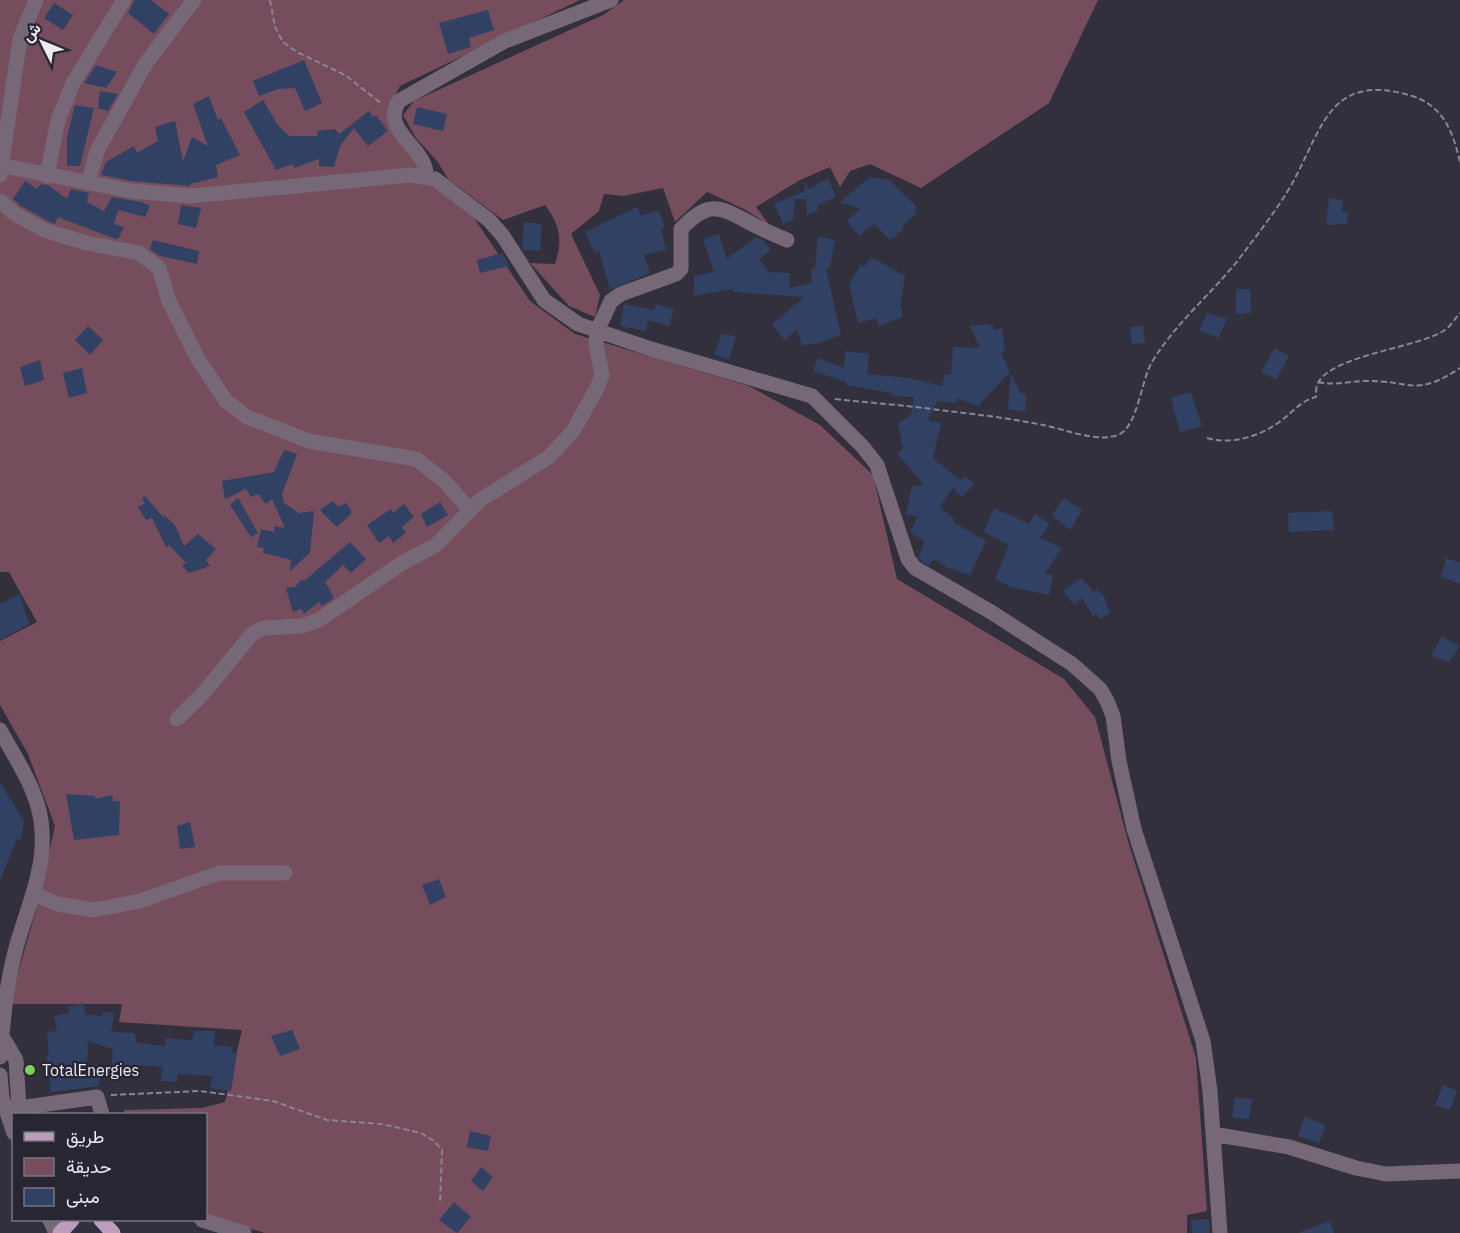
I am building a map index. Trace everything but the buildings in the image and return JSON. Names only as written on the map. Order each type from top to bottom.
[{"type":"main road","points":[[58,1233],[71,1221]]},
{"type":"main road","points":[[102,1221],[113,1233]]},
{"type":"street","points":[[36,0],[20,39],[1,168],[144,193],[191,196],[410,175],[426,176],[447,186],[497,228],[537,291],[552,307],[578,324],[812,396],[863,447],[877,465],[908,559],[915,568],[992,612],[1072,664],[1100,689],[1113,717],[1119,761],[1134,829],[1203,1041],[1220,1233]]},
{"type":"street","points":[[47,176],[58,120],[73,83],[124,0]]},
{"type":"street","points":[[88,183],[97,151],[146,63],[194,0]]},
{"type":"street","points":[[426,176],[423,160],[399,131],[394,111],[404,97],[486,50],[611,0]]},
{"type":"street","points":[[0,201],[15,214],[46,231],[87,243],[139,253],[159,268],[169,301],[198,359],[226,401],[247,417],[309,441],[416,459],[442,480],[470,510]]},
{"type":"street","points":[[177,719],[201,696],[252,634],[263,628],[302,626],[319,620],[402,563],[436,545],[470,510],[492,492],[549,457],[573,430],[602,375],[596,344],[597,331],[611,301],[621,294],[676,274],[681,269],[681,229],[692,218],[705,210],[731,210],[758,227],[787,240]]},
{"type":"street","points":[[0,730],[38,807],[42,830],[42,852],[33,893],[14,952],[0,1057]]},
{"type":"street","points":[[33,893],[57,904],[93,909],[140,902],[219,873],[285,873]]},
{"type":"street","points":[[2,1032],[16,1060],[12,1113]]},
{"type":"street","points":[[0,1075],[12,1109]]},
{"type":"street","points":[[12,1109],[97,1097],[102,1113]]},
{"type":"street","points":[[1213,1134],[1289,1147],[1356,1168],[1386,1174],[1460,1171]]},
{"type":"street","points":[[205,1221],[244,1233]]},
{"type":"path","points":[[270,0],[275,27],[283,42],[297,52],[345,75],[372,99],[394,111]]},
{"type":"path","points":[[812,396],[937,409],[1103,437],[1120,434],[1130,425],[1150,365],[1163,344],[1240,257],[1283,197],[1310,142],[1338,102],[1353,92],[1378,91],[1422,99],[1445,116],[1460,162]]},
{"type":"path","points":[[1207,438],[1222,443],[1253,436],[1277,424],[1305,400],[1316,397],[1318,382],[1331,371],[1381,350],[1420,342],[1446,329],[1460,313]]},
{"type":"path","points":[[1318,382],[1334,385],[1366,381],[1418,387],[1439,382],[1460,368]]},
{"type":"path","points":[[97,1097],[158,1090],[200,1091],[273,1101],[327,1120],[382,1124],[421,1133],[434,1141],[442,1150],[440,1204]]},
{"type":"green space","points":[[0,0],[580,0],[400,86],[387,110],[418,163],[474,218],[530,301],[575,334],[749,386],[820,425],[873,475],[897,579],[1064,679],[1095,717],[1128,841],[1196,1058],[1207,1211],[1187,1215],[1187,1233],[265,1233],[207,1216],[207,1113],[124,1113],[124,1110],[202,1108],[225,1102],[242,1030],[119,1022],[122,1004],[9,1004],[36,910],[55,826],[28,754],[0,705],[0,641],[37,622],[9,572],[0,572]]},
{"type":"green space","points":[[624,0],[1098,0],[1049,103],[921,188],[870,164],[850,171],[840,187],[830,167],[800,180],[756,207],[770,226],[746,210],[707,192],[675,222],[663,188],[623,196],[604,194],[599,211],[571,234],[600,295],[595,317],[569,306],[530,263],[555,264],[559,233],[545,205],[503,220],[448,179],[438,162],[416,138],[403,115],[414,101],[603,15]]},
{"type":"place","name":"TotalEnergies","points":[[30,1070]]}]
